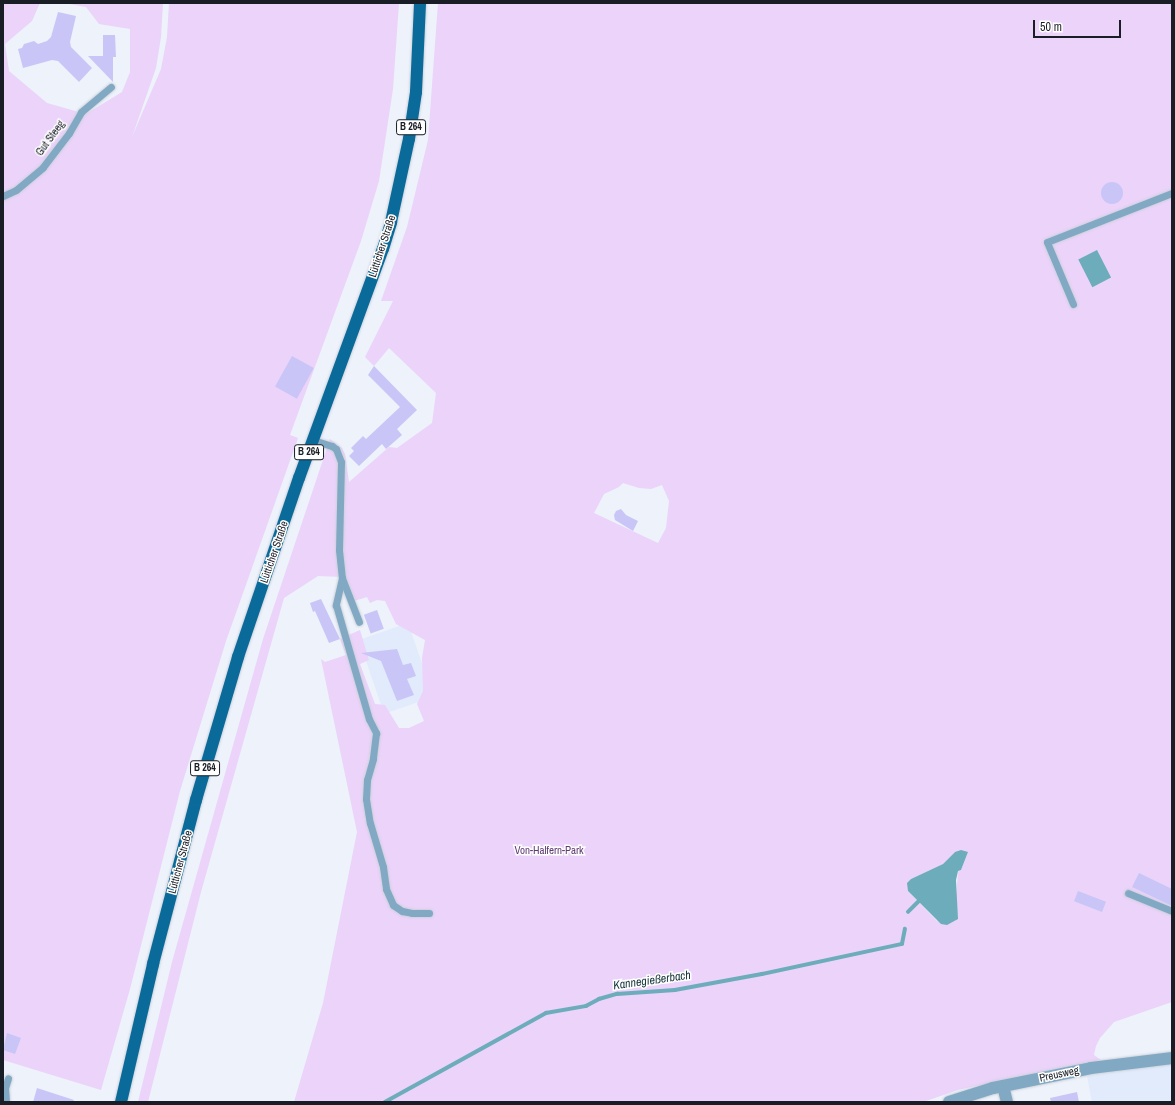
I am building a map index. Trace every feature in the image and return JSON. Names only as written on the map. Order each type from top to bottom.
[{"type":"main road","name":"Lütticher Straße","points":[[121,1102],[155,956],[196,800],[238,657],[313,440],[391,222],[409,139],[416,92],[420,3]]},
{"type":"street","name":"Preusweg","points":[[948,1102],[1003,1086],[1091,1068],[1172,1058]]},
{"type":"street","points":[[1003,1086],[1007,1102]]},
{"type":"lane","name":"Gut Steeg","points":[[3,196],[16,190],[43,167],[69,133],[81,112],[111,87]]},
{"type":"lane","points":[[1073,304],[1047,242],[1172,193]]},
{"type":"lane","points":[[313,440],[332,446],[336,449],[341,462],[340,550],[342,578],[336,605],[369,719],[376,732],[367,780],[366,799],[370,823],[383,867],[386,889],[393,905],[402,911],[412,913],[429,913]]},
{"type":"lane","points":[[342,578],[359,622]]},
{"type":"lane","points":[[1128,893],[1172,911]]},
{"type":"lane","points":[[6,1102],[5,1088],[8,1078]]},
{"type":"shaded area","points":[[408,623],[433,697],[384,714],[359,640]]},
{"type":"shaded area","points":[[1172,1064],[1172,1102],[1092,1102],[1087,1076]]},
{"type":"green space","points":[[3,3],[40,3],[32,21],[5,44],[9,71],[47,103],[86,114],[122,92],[130,72],[130,29],[99,24],[86,7],[64,3],[163,3],[161,37],[156,68],[132,137],[161,69],[167,37],[169,3],[399,3],[393,89],[379,181],[361,241],[290,435],[298,438],[226,641],[180,791],[130,989],[101,1090],[3,1060]]},
{"type":"green space","name":"Von-Halfern-Park","points":[[438,3],[1172,3],[1172,1002],[1114,1022],[1100,1038],[1096,1046],[1094,1055],[1101,1060],[958,1090],[923,1102],[294,1102],[323,1003],[357,832],[321,659],[325,662],[346,655],[340,639],[360,630],[369,660],[360,664],[375,704],[385,705],[399,728],[409,728],[424,721],[417,704],[423,691],[422,658],[425,640],[396,624],[385,601],[377,600],[370,603],[367,597],[354,601],[343,577],[318,576],[284,598],[201,892],[148,1102],[138,1102],[172,962],[263,639],[330,439],[342,448],[345,454],[349,482],[389,447],[397,448],[432,423],[436,393],[389,348],[374,366],[365,357],[393,301],[381,301],[407,227],[428,140]],"holes":[[[623,483],[639,488],[651,489],[662,485],[669,501],[666,528],[658,543],[594,513],[604,494],[619,487]],[[955,852],[968,852],[961,870],[958,871],[956,899],[937,921],[908,891],[911,879],[943,864]]]},
{"type":"water","points":[[1097,250],[1111,278],[1092,287],[1078,260]]},
{"type":"water","points":[[961,850],[968,852],[961,870],[958,871],[956,880],[958,919],[947,925],[941,924],[908,891],[907,883],[911,879],[943,864],[955,852]]},
{"type":"building","points":[[58,12],[76,16],[70,42],[71,47],[92,68],[79,82],[58,61],[52,60],[23,68],[18,49],[22,48],[24,44],[34,41],[38,44],[47,41],[51,37]]},
{"type":"building","points":[[103,35],[115,35],[116,57],[113,57],[113,82],[88,56],[103,56]]},
{"type":"building","points":[[1112,182],[1116,183],[1122,189],[1122,197],[1116,203],[1112,204],[1108,203],[1102,197],[1101,193],[1102,189],[1108,183]]},
{"type":"building","points":[[292,356],[314,368],[297,399],[275,387]]},
{"type":"building","points":[[374,366],[417,410],[397,429],[402,435],[386,449],[382,444],[359,466],[349,456],[354,451],[351,448],[363,436],[366,439],[400,407],[368,375]]},
{"type":"building","points":[[621,509],[626,515],[638,521],[633,531],[615,520],[614,515],[616,511]]},
{"type":"building","points":[[321,599],[340,639],[329,643],[310,603]]},
{"type":"building","points":[[377,610],[384,629],[371,634],[364,615]]},
{"type":"building","points":[[397,649],[403,665],[411,663],[416,676],[407,679],[414,695],[397,701],[381,661],[361,653]]},
{"type":"building","points":[[1139,873],[1172,889],[1172,906],[1132,887]]},
{"type":"building","points":[[1078,891],[1106,902],[1102,912],[1074,901]]},
{"type":"building","points":[[7,1033],[21,1038],[15,1054],[3,1050]]},
{"type":"building","points":[[37,1088],[74,1100],[73,1102],[33,1102]]},
{"type":"building","points":[[1077,1092],[1079,1102],[1051,1102],[1050,1098]]},
{"type":"waterway","points":[[908,912],[919,901]]},
{"type":"waterway","name":"Kannegießerbach","points":[[385,1102],[546,1013],[586,1006],[599,999],[617,994],[675,990],[762,974],[902,944],[905,929]]}]
